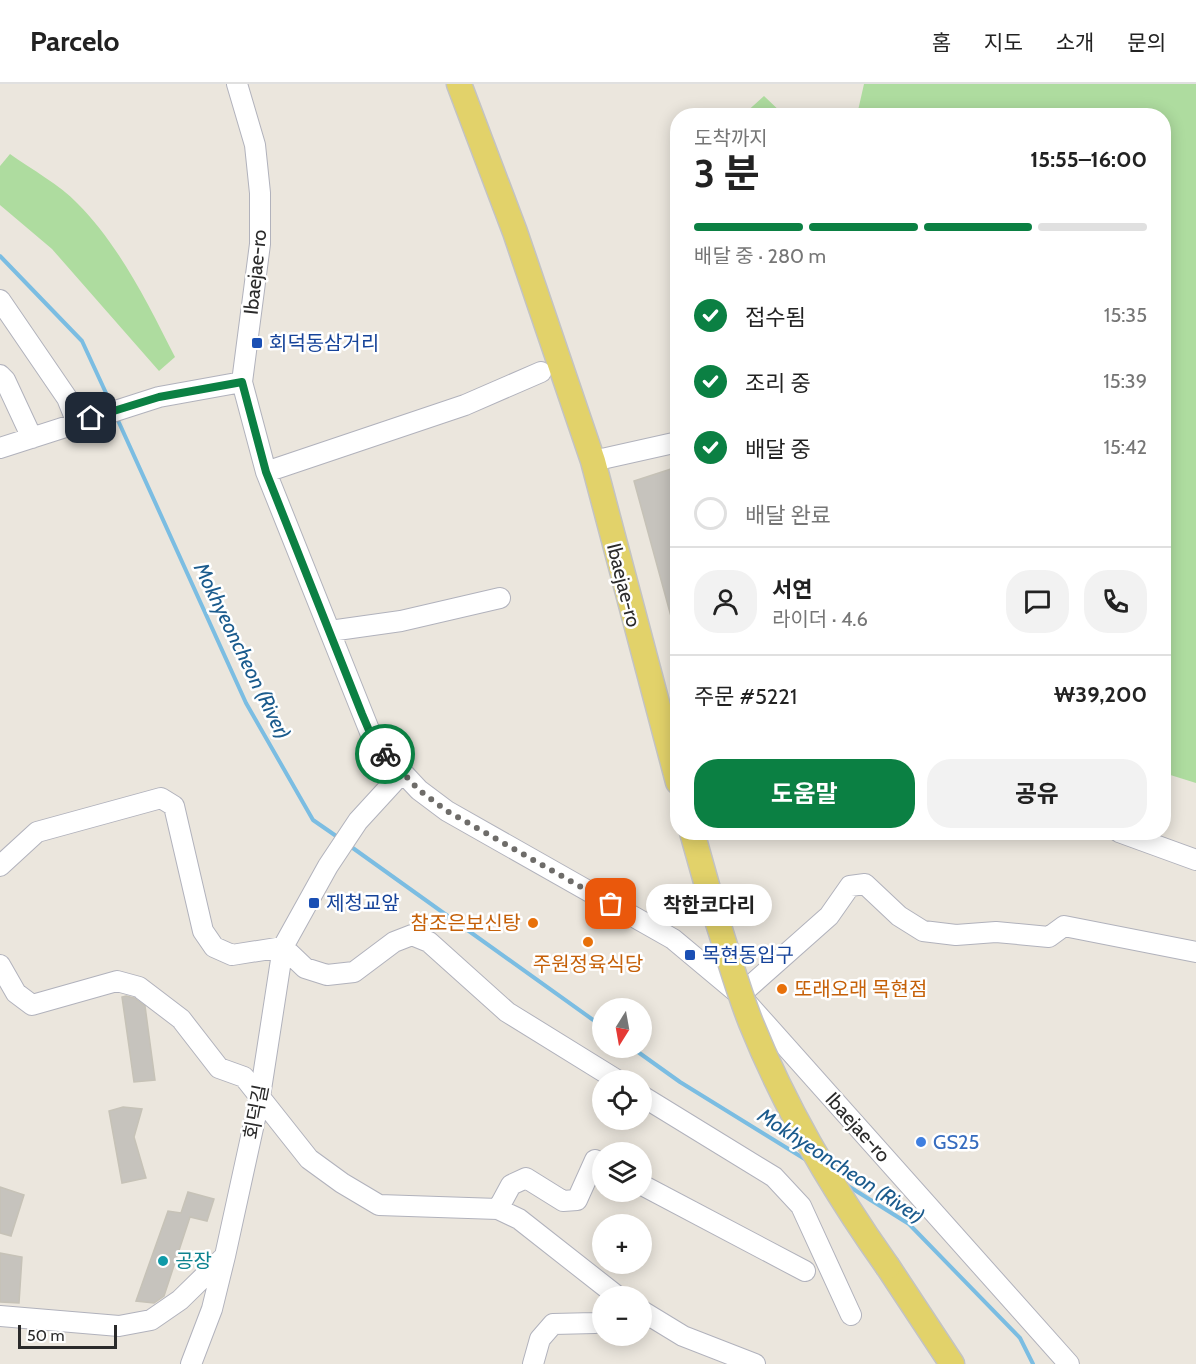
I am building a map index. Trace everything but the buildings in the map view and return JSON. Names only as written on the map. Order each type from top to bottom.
[{"type":"main road","name":"Ibaejae-ro","points":[[459,84],[515,231],[592,461],[670,752]]},
{"type":"main road","name":"Ibaejae-ro","points":[[694,840],[715,914],[751,1023],[780,1086],[845,1206],[951,1364]]},
{"type":"street","name":"Ibaejae-ro","points":[[237,84],[255,145],[260,193],[260,244],[242,382],[266,472],[374,742],[419,790],[447,811],[673,939],[740,995],[1069,1364]]},
{"type":"street","points":[[0,300],[84,420]]},
{"type":"street","points":[[266,472],[465,405],[541,372]]},
{"type":"street","points":[[0,375],[5,380],[32,438]]},
{"type":"street","points":[[0,448],[159,397],[242,382]]},
{"type":"street","points":[[592,461],[670,444]]},
{"type":"street","points":[[330,631],[401,621],[500,598]]},
{"type":"street","name":"회덕길","points":[[191,1364],[212,1309],[225,1256],[260,1096],[284,947],[328,866],[358,821],[402,772]]},
{"type":"street","points":[[0,866],[37,832],[161,798],[174,806],[203,931],[214,947],[232,955],[284,947],[305,968],[327,975],[354,972],[394,942],[412,935],[429,942],[507,1012],[600,1070]]},
{"type":"street","points":[[1141,840],[1196,860]]},
{"type":"street","points":[[740,995],[829,916],[850,886],[865,884],[898,916],[923,931],[956,935],[996,932],[1049,937],[1064,926],[1196,952]]},
{"type":"street","points":[[0,965],[16,993],[32,1005],[117,981],[139,987],[181,1018],[219,1068],[244,1077],[309,1159],[379,1205],[498,1209],[519,1219],[604,1286]]},
{"type":"street","points":[[652,1102],[774,1177],[801,1206],[851,1315]]},
{"type":"street","points":[[498,1209],[511,1185],[526,1178],[564,1201],[577,1200],[592,1167]]},
{"type":"street","points":[[652,1190],[805,1271]]},
{"type":"street","points":[[0,1317],[119,1326],[150,1320],[180,1300],[225,1256]]},
{"type":"street","points":[[652,1317],[683,1336],[755,1364]]},
{"type":"street","points":[[533,1364],[540,1339],[553,1324],[592,1323]]},
{"type":"green space","points":[[864,84],[1196,84],[1196,783],[1171,775],[1171,108],[859,108]]},
{"type":"green space","points":[[764,96],[777,108],[751,108]]},
{"type":"green space","points":[[10,154],[70,196],[107,238],[143,296],[175,357],[159,371],[52,249],[0,205],[0,166]]},
{"type":"waterway","name":"Mokhyeoncheon (River)","points":[[0,256],[82,341],[112,406]]},
{"type":"waterway","name":"Mokhyeoncheon (River)","points":[[116,416],[246,703],[313,820],[339,838]]},
{"type":"waterway","name":"Mokhyeoncheon (River)","points":[[350,846],[592,1019]]},
{"type":"waterway","name":"Mokhyeoncheon (River)","points":[[646,1058],[680,1082],[808,1161]]},
{"type":"waterway","name":"Mokhyeoncheon (River)","points":[[845,1184],[909,1224],[1020,1338],[1033,1364]]},
{"type":"way so far","points":[[385,754],[419,790],[447,811],[611,904]]},
{"type":"place","name":"회덕동삼거리","points":[[257,343]]},
{"type":"place","name":"제청교앞","points":[[314,903]]},
{"type":"place","name":"착한코다리","points":[[611,904]]},
{"type":"place","name":"참조은보신탕","points":[[533,923]]},
{"type":"place","name":"주원정육식당","points":[[588,942]]},
{"type":"place","name":"목현동입구","points":[[690,955]]},
{"type":"place","name":"또래오래 목현점","points":[[782,989]]},
{"type":"place","name":"GS25","points":[[921,1142]]},
{"type":"place","name":"공장","points":[[163,1261]]},
{"type":"route","points":[[91,418],[159,397],[242,382],[266,472],[362,714],[374,742],[385,754]]}]
